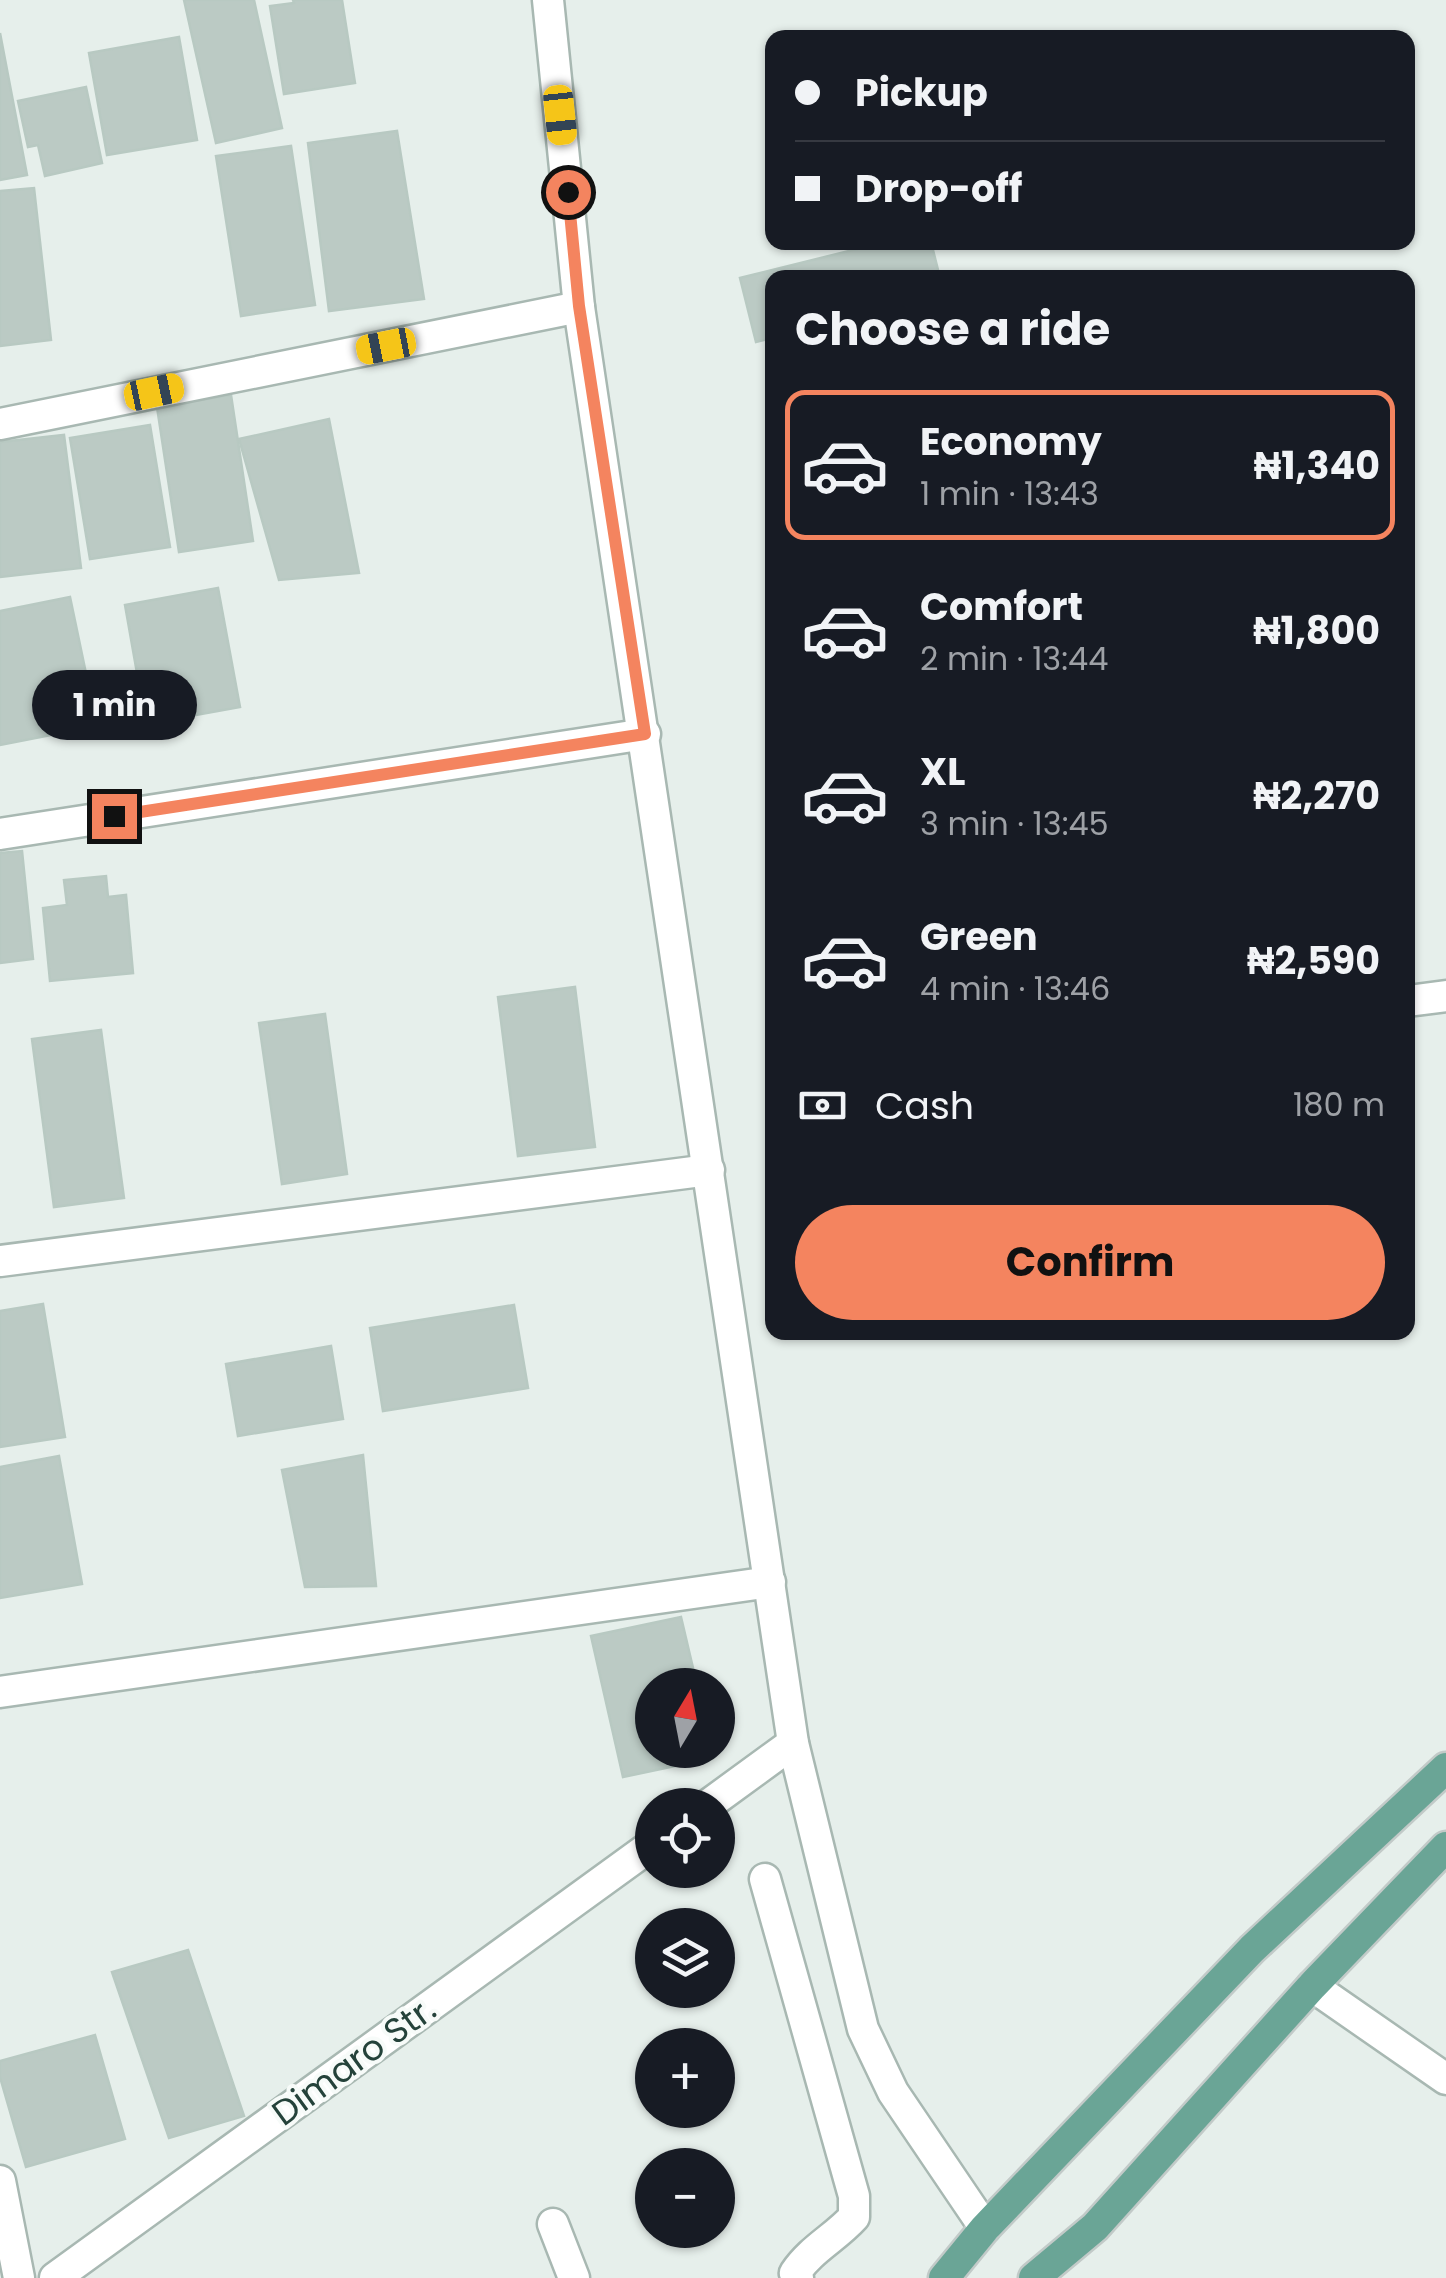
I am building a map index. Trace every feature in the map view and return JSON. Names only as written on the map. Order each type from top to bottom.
[{"type":"main road","points":[[944,2278],[986,2228],[1252,1949],[1446,1768]]},
{"type":"main road","points":[[1035,2278],[1094,2227],[1312,1986],[1446,1847]]},
{"type":"street","points":[[548,0],[579,306],[793,1743],[863,2029],[893,2092],[986,2228]]},
{"type":"street","points":[[0,424],[579,306]]},
{"type":"street","points":[[0,834],[645,734]]},
{"type":"street","points":[[1415,1001],[1446,996]]},
{"type":"street","points":[[0,1261],[709,1170]]},
{"type":"street","points":[[0,1692],[770,1582]]},
{"type":"street","points":[[731,1788],[793,1743]]},
{"type":"street","name":"Dimaro Str.","points":[[55,2278],[635,1857]]},
{"type":"street","points":[[765,1879],[854,2196],[854,2216],[840,2232],[807,2255],[792,2276]]},
{"type":"street","points":[[1312,1986],[1446,2079]]},
{"type":"street","points":[[0,2181],[19,2278]]},
{"type":"street","points":[[553,2224],[574,2278]]},
{"type":"building","points":[[184,0],[254,0],[282,128],[216,143]]},
{"type":"building","points":[[293,0],[342,0],[355,83],[284,94],[270,6],[294,3]]},
{"type":"building","points":[[0,33],[27,175],[0,180]]},
{"type":"building","points":[[179,37],[197,140],[107,155],[89,53]]},
{"type":"building","points":[[86,87],[102,163],[45,176],[38,145],[28,147],[18,101]]},
{"type":"building","points":[[397,131],[424,299],[329,311],[308,143]]},
{"type":"building","points":[[291,146],[315,305],[241,316],[216,156]]},
{"type":"building","points":[[34,188],[51,340],[0,346],[0,191]]},
{"type":"building","points":[[853,250],[933,250],[938,270],[772,270]]},
{"type":"building","points":[[765,272],[765,340],[756,342],[740,278]]},
{"type":"building","points":[[231,395],[253,541],[179,552],[157,407]]},
{"type":"building","points":[[329,419],[359,573],[279,580],[239,439]]},
{"type":"building","points":[[150,425],[170,547],[90,559],[70,438]]},
{"type":"building","points":[[64,435],[81,568],[0,577],[0,442]]},
{"type":"building","points":[[218,588],[240,707],[146,724],[125,605]]},
{"type":"building","points":[[70,597],[97,726],[0,745],[0,611]]},
{"type":"building","points":[[22,851],[33,959],[0,963],[0,853]]},
{"type":"building","points":[[106,876],[108,897],[126,895],[133,973],[50,981],[43,908],[67,905],[64,880]]},
{"type":"building","points":[[575,987],[595,1147],[518,1156],[498,997]]},
{"type":"building","points":[[325,1014],[347,1174],[282,1184],[259,1023]]},
{"type":"building","points":[[101,1030],[124,1198],[54,1207],[32,1039]]},
{"type":"building","points":[[43,1304],[65,1437],[0,1447],[0,1311]]},
{"type":"building","points":[[514,1305],[528,1388],[383,1411],[370,1328]]},
{"type":"building","points":[[331,1346],[343,1419],[238,1436],[226,1364]]},
{"type":"building","points":[[363,1455],[376,1586],[305,1587],[282,1470]]},
{"type":"building","points":[[59,1456],[82,1584],[0,1598],[0,1467]]},
{"type":"building","points":[[681,1617],[693,1668],[635,1668],[635,1768],[666,1768],[623,1777],[591,1636]]},
{"type":"building","points":[[188,1950],[244,2116],[169,2138],[112,1972]]},
{"type":"building","points":[[95,2035],[125,2139],[26,2167],[0,2077],[0,2061]]},
{"type":"route","points":[[114,816],[645,734],[579,306],[568,192]]}]
